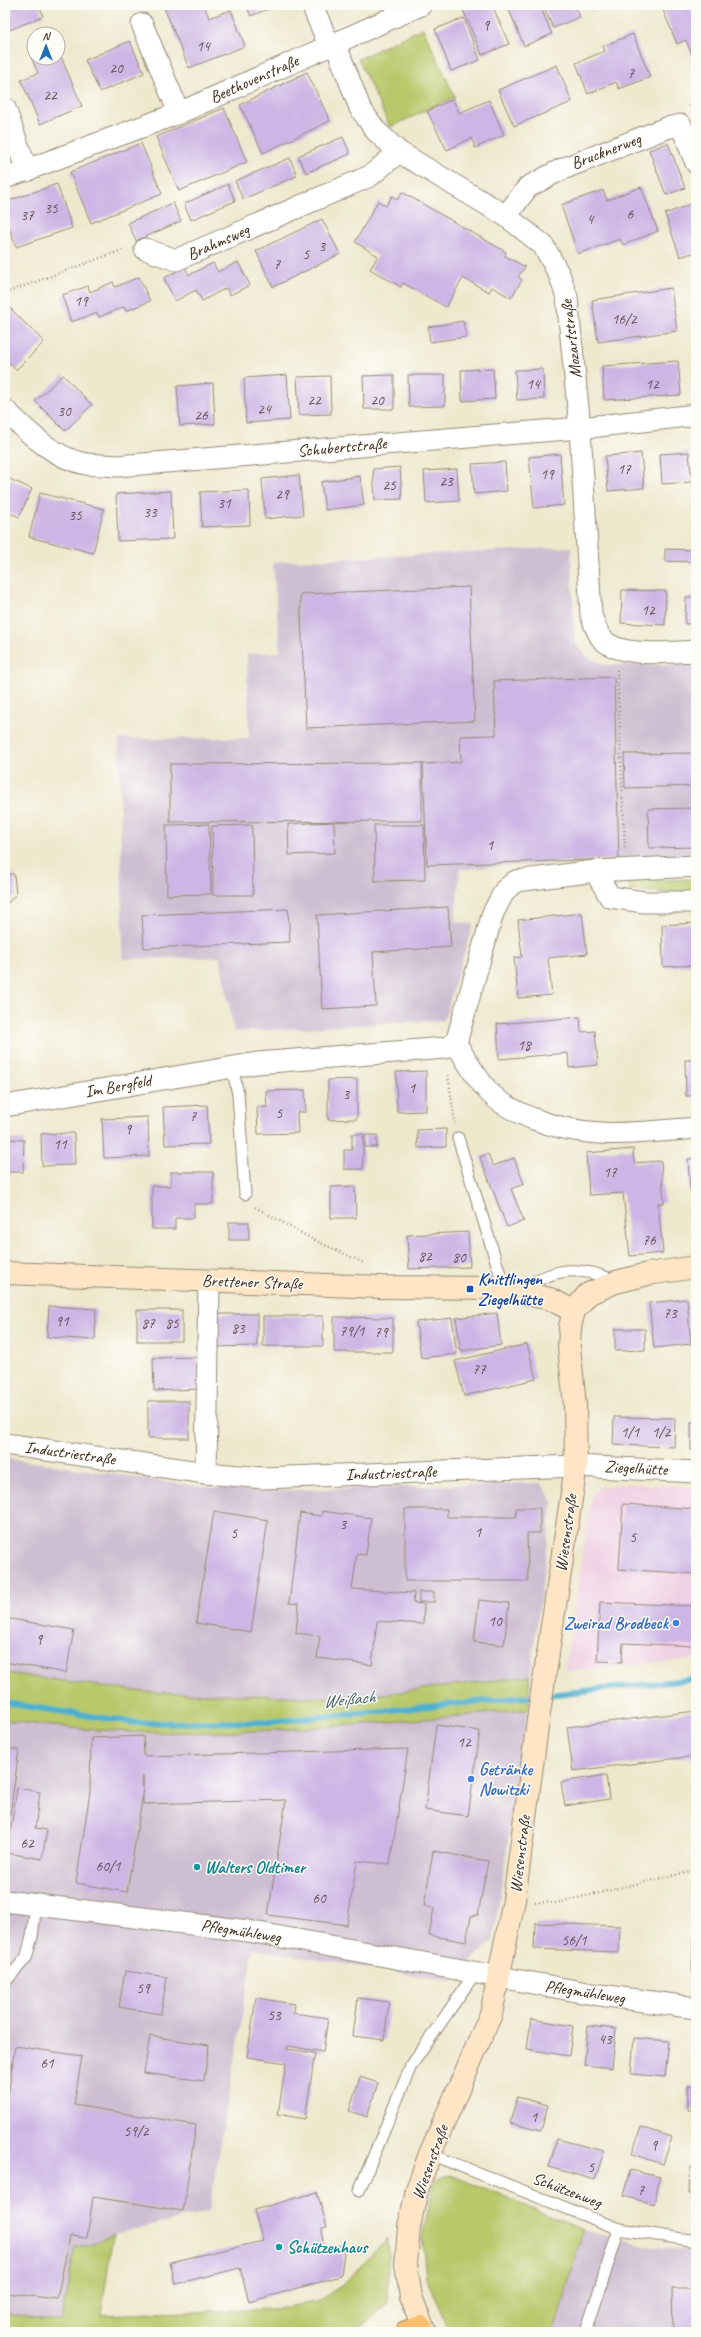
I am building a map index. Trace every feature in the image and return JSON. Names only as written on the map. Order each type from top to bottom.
[{"type":"street","points":[[312,5],[332,44]]},
{"type":"street","name":"Beethovenstraße","points":[[5,178],[179,114],[421,5]]},
{"type":"street","points":[[142,24],[179,114]]},
{"type":"street","name":"Mozartstraße","points":[[332,44],[360,108],[376,131],[399,152],[506,216],[543,245],[559,274],[567,297],[580,428],[591,615],[602,639],[616,648]]},
{"type":"street","points":[[5,108],[27,171]]},
{"type":"street","name":"Brucknerweg","points":[[506,216],[528,187],[560,170],[666,128],[681,125],[696,163]]},
{"type":"street","name":"Brahmsweg","points":[[145,248],[176,260],[370,176],[399,152]]},
{"type":"street","name":"Schubertstraße","points":[[8,420],[54,452],[85,464],[116,466],[580,428],[696,415]]},
{"type":"street","points":[[616,648],[657,653],[696,651]]},
{"type":"street","points":[[696,866],[595,872],[539,877],[516,881],[505,890],[493,913],[451,1045],[491,1094],[516,1112],[553,1126],[583,1133],[610,1135],[696,1128]]},
{"type":"street","points":[[595,872],[610,897],[644,902],[696,902]]},
{"type":"street","name":"Im Bergfeld","points":[[5,1106],[232,1066],[451,1045]]},
{"type":"street","points":[[574,1310],[588,1294],[616,1282],[648,1274],[696,1267]]},
{"type":"street","name":"Brettener Straße","points":[[5,1273],[380,1287],[500,1288],[521,1291],[550,1299],[574,1310]]},
{"type":"street","points":[[206,1473],[209,1280]]},
{"type":"street","name":"Wiesenstraße","points":[[417,2330],[406,2264],[409,2227],[417,2190],[430,2154],[491,2014],[500,1977],[514,1900],[539,1713],[576,1466],[575,1405],[569,1347],[570,1327],[574,1310]]},
{"type":"street","name":"Industriestraße","points":[[5,1444],[206,1473],[263,1478],[576,1466]]},
{"type":"street","name":"Ziegelhütte","points":[[576,1466],[696,1472]]},
{"type":"street","name":"Pflegmühleweg","points":[[5,1901],[248,1931],[593,1994],[696,2008]]},
{"type":"lane","points":[[232,1066],[238,1094],[245,1194]]},
{"type":"lane","points":[[458,1138],[500,1274],[500,1288]]},
{"type":"lane","points":[[521,1291],[536,1279],[560,1272],[597,1273],[616,1282]]},
{"type":"lane","points":[[5,1982],[26,1958],[32,1937],[36,1904]]},
{"type":"lane","points":[[359,2191],[411,2066],[475,1973]]},
{"type":"lane","name":"Schützenweg","points":[[430,2154],[619,2228],[696,2241]]},
{"type":"lane","points":[[586,2332],[619,2228]]},
{"type":"path","points":[[5,293],[124,248],[145,248]]},
{"type":"path","points":[[616,648],[626,870]]},
{"type":"path","points":[[451,1045],[453,1113]]},
{"type":"path","points":[[245,1194],[254,1206],[274,1219],[312,1239],[372,1267],[381,1274],[380,1287]]},
{"type":"path","points":[[514,1900],[556,1904],[696,1870]]},
{"type":"shaded area","points":[[571,547],[575,644],[589,658],[605,665],[696,665],[696,854],[460,869],[455,922],[473,924],[444,1020],[234,1032],[220,957],[123,959],[119,739],[249,738],[247,654],[280,652],[273,562]]},
{"type":"shaded area","points":[[5,1458],[204,1487],[259,1491],[541,1483],[553,1502],[530,1676],[350,1698],[144,1692],[5,1673]]},
{"type":"shaded area","points":[[624,1484],[696,1487],[696,1659],[565,1671],[592,1494],[600,1487]]},
{"type":"shaded area","points":[[528,1710],[493,1940],[451,1981],[253,1949],[209,2212],[113,2234],[91,2245],[75,2247],[61,2322],[5,2313],[5,1720],[141,1733],[313,1728]]},
{"type":"shaded area","points":[[583,2230],[644,2246],[696,2251],[696,2332],[554,2332]]},
{"type":"green space","points":[[423,28],[455,97],[390,127],[358,59]]},
{"type":"green space","points":[[696,879],[696,893],[630,891],[629,881]]},
{"type":"green space","points":[[5,1673],[144,1692],[350,1698],[530,1676],[528,1710],[266,1730],[135,1732],[70,1728],[5,1720]]},
{"type":"green space","points":[[451,2175],[583,2230],[554,2332],[449,2331],[426,2277],[422,2237],[435,2180]]},
{"type":"green space","points":[[113,2234],[101,2315],[273,2309],[317,2302],[344,2284],[388,2238],[388,2301],[371,2319],[360,2326],[336,2332],[5,2332],[5,2313],[61,2322],[75,2247],[91,2245]]},
{"type":"building","points":[[5,5],[39,5],[43,16],[5,32]]},
{"type":"building","points":[[163,5],[204,5],[209,18],[231,10],[245,46],[189,68]]},
{"type":"building","points":[[246,5],[278,5],[251,16]]},
{"type":"building","points":[[476,5],[492,5],[509,44],[482,55],[463,10]]},
{"type":"building","points":[[507,5],[540,5],[552,34],[524,46]]},
{"type":"building","points":[[543,5],[575,5],[580,17],[553,28]]},
{"type":"building","points":[[592,5],[607,5],[594,10]]},
{"type":"building","points":[[674,5],[696,5],[696,64],[686,40],[677,44],[663,10]]},
{"type":"building","points":[[464,18],[480,60],[451,71],[435,29]]},
{"type":"building","points":[[633,34],[650,77],[619,89],[616,82],[588,94],[576,63],[605,51],[603,46]]},
{"type":"building","points":[[130,41],[144,73],[100,92],[85,60]]},
{"type":"building","points":[[557,65],[572,102],[514,126],[498,90]]},
{"type":"building","points":[[35,66],[65,66],[82,106],[40,124],[21,80],[38,73]]},
{"type":"building","points":[[307,72],[330,121],[263,153],[240,105]]},
{"type":"building","points":[[453,99],[459,113],[489,100],[504,135],[475,148],[472,138],[447,150],[427,111]]},
{"type":"building","points":[[224,108],[247,162],[179,191],[156,137]]},
{"type":"building","points":[[343,137],[350,154],[306,173],[298,156]]},
{"type":"building","points":[[141,143],[162,194],[91,223],[70,172]]},
{"type":"building","points":[[668,143],[685,188],[666,195],[649,150]]},
{"type":"building","points":[[290,158],[297,176],[243,199],[235,181]]},
{"type":"building","points":[[57,184],[72,228],[16,247],[5,216],[5,202]]},
{"type":"building","points":[[228,184],[235,201],[191,220],[184,204]]},
{"type":"building","points":[[641,187],[658,231],[623,245],[620,239],[578,254],[561,205],[603,190],[607,200]]},
{"type":"building","points":[[402,192],[506,252],[505,256],[525,267],[518,277],[522,280],[511,298],[492,287],[489,292],[463,278],[446,307],[403,283],[401,287],[370,269],[378,256],[355,242],[378,201],[386,206],[392,196],[397,200]]},
{"type":"building","points":[[696,202],[696,252],[680,257],[665,214]]},
{"type":"building","points":[[173,203],[181,221],[136,241],[128,223]]},
{"type":"building","points":[[322,219],[340,254],[273,287],[256,251]]},
{"type":"building","points":[[238,262],[250,285],[230,295],[226,288],[202,301],[196,290],[175,301],[164,278],[185,267],[189,275],[213,263],[218,272]]},
{"type":"building","points":[[139,277],[150,301],[126,311],[124,307],[99,317],[97,313],[71,322],[62,295],[88,286],[90,292],[113,282],[115,287]]},
{"type":"building","points":[[671,288],[677,331],[598,342],[592,300]]},
{"type":"building","points":[[6,304],[44,342],[16,370],[5,358]]},
{"type":"building","points":[[463,321],[466,337],[430,342],[428,327]]},
{"type":"building","points":[[678,361],[681,395],[604,400],[602,366]]},
{"type":"building","points":[[493,369],[495,399],[462,401],[461,370]]},
{"type":"building","points":[[543,369],[544,399],[517,400],[515,370]]},
{"type":"building","points":[[63,375],[92,405],[65,431],[35,401]]},
{"type":"building","points":[[287,375],[290,420],[246,423],[244,378]]},
{"type":"building","points":[[394,375],[394,409],[364,409],[363,376]]},
{"type":"building","points":[[408,375],[445,375],[445,406],[409,407]]},
{"type":"building","points":[[330,376],[331,414],[299,415],[297,377]]},
{"type":"building","points":[[213,383],[215,424],[180,426],[177,386]]},
{"type":"building","points":[[689,452],[692,482],[662,484],[660,454]]},
{"type":"building","points":[[641,453],[644,488],[608,491],[605,456]]},
{"type":"building","points":[[560,454],[564,505],[534,508],[529,457]]},
{"type":"building","points":[[505,462],[507,491],[474,494],[472,464]]},
{"type":"building","points":[[400,467],[402,499],[375,500],[373,469]]},
{"type":"building","points":[[457,469],[459,501],[426,503],[424,471]]},
{"type":"building","points":[[299,475],[303,515],[265,519],[262,479]]},
{"type":"building","points":[[360,476],[364,505],[325,510],[321,482]]},
{"type":"building","points":[[5,477],[32,489],[19,517],[5,511]]},
{"type":"building","points":[[249,490],[250,525],[202,527],[200,492]]},
{"type":"building","points":[[171,491],[173,539],[118,541],[116,494]]},
{"type":"building","points":[[40,493],[104,509],[93,553],[29,537]]},
{"type":"building","points":[[665,549],[696,550],[695,562],[665,561]]},
{"type":"building","points":[[469,587],[475,721],[306,728],[300,594]]},
{"type":"building","points":[[622,590],[666,591],[665,625],[621,623]]},
{"type":"building","points":[[686,597],[696,597],[696,624],[685,624]]},
{"type":"building","points":[[614,677],[619,859],[427,865],[423,764],[461,762],[460,736],[496,735],[494,681]]},
{"type":"building","points":[[696,753],[696,786],[625,788],[624,754]]},
{"type":"building","points":[[422,763],[422,821],[170,822],[170,764]]},
{"type":"building","points":[[696,808],[696,847],[649,848],[648,809]]},
{"type":"building","points":[[334,822],[335,853],[289,855],[288,824]]},
{"type":"building","points":[[209,824],[211,894],[167,895],[166,825]]},
{"type":"building","points":[[252,825],[253,895],[213,895],[212,826]]},
{"type":"building","points":[[374,825],[424,825],[425,880],[375,881]]},
{"type":"building","points":[[5,874],[14,874],[16,894],[7,904],[5,904]]},
{"type":"building","points":[[448,907],[451,947],[373,952],[376,1006],[322,1009],[317,915]]},
{"type":"building","points":[[288,909],[290,942],[144,948],[142,915]]},
{"type":"building","points":[[582,913],[587,954],[548,958],[552,995],[518,998],[514,958],[522,957],[518,920]]},
{"type":"building","points":[[696,923],[696,965],[663,967],[662,925]]},
{"type":"building","points":[[580,1017],[581,1032],[595,1031],[598,1065],[569,1068],[568,1053],[499,1059],[497,1024]]},
{"type":"building","points":[[685,1060],[696,1060],[696,1096],[686,1096]]},
{"type":"building","points":[[426,1071],[426,1111],[397,1112],[396,1072]]},
{"type":"building","points":[[357,1079],[357,1119],[328,1120],[328,1080]]},
{"type":"building","points":[[305,1090],[306,1112],[297,1112],[298,1133],[258,1134],[257,1107],[267,1107],[266,1091]]},
{"type":"building","points":[[207,1105],[209,1144],[165,1145],[163,1107]]},
{"type":"building","points":[[148,1117],[149,1156],[104,1158],[102,1119]]},
{"type":"building","points":[[446,1129],[446,1147],[418,1148],[417,1130]]},
{"type":"building","points":[[74,1133],[75,1165],[42,1166],[41,1134]]},
{"type":"building","points":[[352,1134],[363,1134],[363,1169],[344,1169],[344,1150],[352,1150]]},
{"type":"building","points":[[365,1135],[377,1135],[377,1147],[365,1147]]},
{"type":"building","points":[[5,1139],[24,1140],[23,1172],[5,1172]]},
{"type":"building","points":[[633,1149],[634,1163],[661,1161],[664,1203],[658,1203],[663,1253],[630,1256],[623,1193],[589,1195],[586,1153]]},
{"type":"building","points":[[488,1154],[493,1166],[514,1158],[524,1184],[511,1189],[524,1221],[507,1227],[480,1157]]},
{"type":"building","points":[[696,1158],[696,1191],[690,1191],[688,1159]]},
{"type":"building","points":[[171,1172],[213,1172],[213,1204],[194,1204],[194,1218],[175,1218],[175,1229],[152,1229],[152,1186],[171,1186]]},
{"type":"building","points":[[355,1186],[356,1218],[331,1218],[331,1187]]},
{"type":"building","points":[[229,1222],[249,1222],[249,1240],[229,1240]]},
{"type":"building","points":[[468,1232],[470,1267],[409,1269],[407,1235]]},
{"type":"building","points":[[687,1299],[691,1344],[654,1348],[649,1303]]},
{"type":"building","points":[[5,1303],[8,1303],[6,1330],[5,1330]]},
{"type":"building","points":[[49,1306],[96,1309],[95,1340],[47,1337]]},
{"type":"building","points":[[137,1310],[182,1310],[182,1341],[137,1341]]},
{"type":"building","points":[[497,1313],[501,1345],[461,1351],[456,1318]]},
{"type":"building","points":[[214,1314],[257,1314],[257,1346],[214,1347]]},
{"type":"building","points":[[263,1316],[323,1316],[323,1346],[263,1346]]},
{"type":"building","points":[[334,1317],[393,1318],[393,1352],[334,1352]]},
{"type":"building","points":[[452,1318],[457,1354],[421,1358],[416,1322]]},
{"type":"building","points":[[615,1329],[645,1329],[645,1350],[615,1351]]},
{"type":"building","points":[[527,1344],[536,1379],[464,1396],[455,1361]]},
{"type":"building","points":[[198,1357],[199,1389],[154,1391],[153,1358]]},
{"type":"building","points":[[148,1401],[189,1401],[189,1438],[148,1438]]},
{"type":"building","points":[[614,1417],[675,1418],[674,1447],[613,1445]]},
{"type":"building","points":[[691,1422],[696,1422],[696,1450],[691,1450]]},
{"type":"building","points":[[623,1504],[696,1509],[696,1574],[619,1569]]},
{"type":"building","points":[[516,1508],[540,1508],[540,1533],[527,1533],[528,1581],[405,1581],[405,1509],[447,1509],[447,1517],[516,1517]]},
{"type":"building","points":[[214,1511],[268,1520],[251,1632],[196,1623]]},
{"type":"building","points":[[322,1511],[371,1518],[366,1555],[357,1554],[352,1589],[414,1593],[413,1603],[424,1604],[423,1624],[377,1621],[372,1665],[317,1658],[320,1636],[296,1633],[299,1604],[289,1603],[300,1513],[321,1516]]},
{"type":"building","points":[[419,1592],[434,1592],[434,1602],[419,1602]]},
{"type":"building","points":[[479,1600],[509,1603],[504,1645],[474,1642]]},
{"type":"building","points":[[600,1602],[696,1606],[696,1646],[623,1643],[622,1662],[597,1661]]},
{"type":"building","points":[[5,1618],[74,1630],[66,1673],[5,1662]]},
{"type":"building","points":[[696,1711],[696,1756],[573,1771],[567,1727]]},
{"type":"building","points":[[436,1725],[480,1731],[468,1816],[425,1810]]},
{"type":"building","points":[[143,1736],[144,1756],[408,1749],[390,1864],[357,1861],[347,1925],[268,1915],[286,1800],[143,1804],[143,1776],[142,1800],[127,1892],[76,1883],[90,1792],[91,1738]]},
{"type":"building","points":[[5,1748],[19,1750],[10,1815],[5,1814]]},
{"type":"building","points":[[606,1775],[609,1799],[565,1806],[561,1782]]},
{"type":"building","points":[[17,1788],[40,1792],[35,1828],[47,1830],[42,1859],[7,1853]]},
{"type":"building","points":[[433,1851],[488,1861],[478,1915],[471,1916],[466,1942],[429,1935],[434,1908],[424,1906]]},
{"type":"building","points":[[535,1923],[620,1926],[619,1952],[534,1949]]},
{"type":"building","points":[[693,1940],[696,1940],[696,1973],[692,1972]]},
{"type":"building","points":[[125,1971],[167,1977],[161,2014],[119,2007]]},
{"type":"building","points":[[256,1998],[294,2004],[293,2013],[328,2018],[323,2052],[288,2046],[287,2049],[315,2053],[305,2119],[278,2114],[286,2063],[247,2057]]},
{"type":"building","points":[[358,1998],[389,2002],[384,2040],[353,2036]]},
{"type":"building","points":[[531,2019],[573,2026],[569,2056],[527,2049]]},
{"type":"building","points":[[588,2026],[616,2029],[612,2068],[584,2065]]},
{"type":"building","points":[[150,2036],[209,2045],[204,2081],[144,2073]]},
{"type":"building","points":[[634,2038],[669,2041],[665,2077],[631,2074]]},
{"type":"building","points":[[15,2046],[82,2056],[74,2105],[196,2125],[183,2211],[93,2197],[87,2238],[70,2236],[57,2299],[5,2293],[5,2095],[8,2096]]},
{"type":"building","points":[[360,2077],[378,2083],[367,2117],[349,2111]]},
{"type":"building","points":[[696,2085],[696,2110],[688,2110],[688,2086]]},
{"type":"building","points":[[517,2097],[548,2105],[541,2131],[510,2123]]},
{"type":"building","points":[[641,2127],[672,2137],[663,2164],[632,2154]]},
{"type":"building","points":[[557,2139],[604,2151],[595,2180],[549,2167]]},
{"type":"building","points":[[690,2166],[696,2167],[696,2194],[689,2194]]},
{"type":"building","points":[[630,2170],[660,2177],[654,2204],[623,2196]]},
{"type":"building","name":"Schützenhaus","points":[[317,2192],[327,2227],[322,2228],[323,2249],[345,2245],[341,2276],[249,2302],[240,2268],[175,2284],[170,2262],[263,2241],[254,2210]]},
{"type":"building","points":[[672,2289],[696,2289],[696,2332],[673,2332]]},
{"type":"waterway","name":"Weißach","points":[[547,1695],[696,1679]]},
{"type":"waterway","name":"Weißach","points":[[5,1703],[137,1723],[268,1722],[537,1696]]},
{"type":"place","name":"Knittlingen Ziegelhütte","points":[[470,1289]]},
{"type":"place","name":"Zweirad Brodbeck","points":[[676,1623]]},
{"type":"place","name":"Getränke Nowitzki","points":[[471,1779]]},
{"type":"place","name":"Walters Oldtimer","points":[[197,1867]]},
{"type":"place","name":"Schützenhaus","points":[[279,2247]]}]
